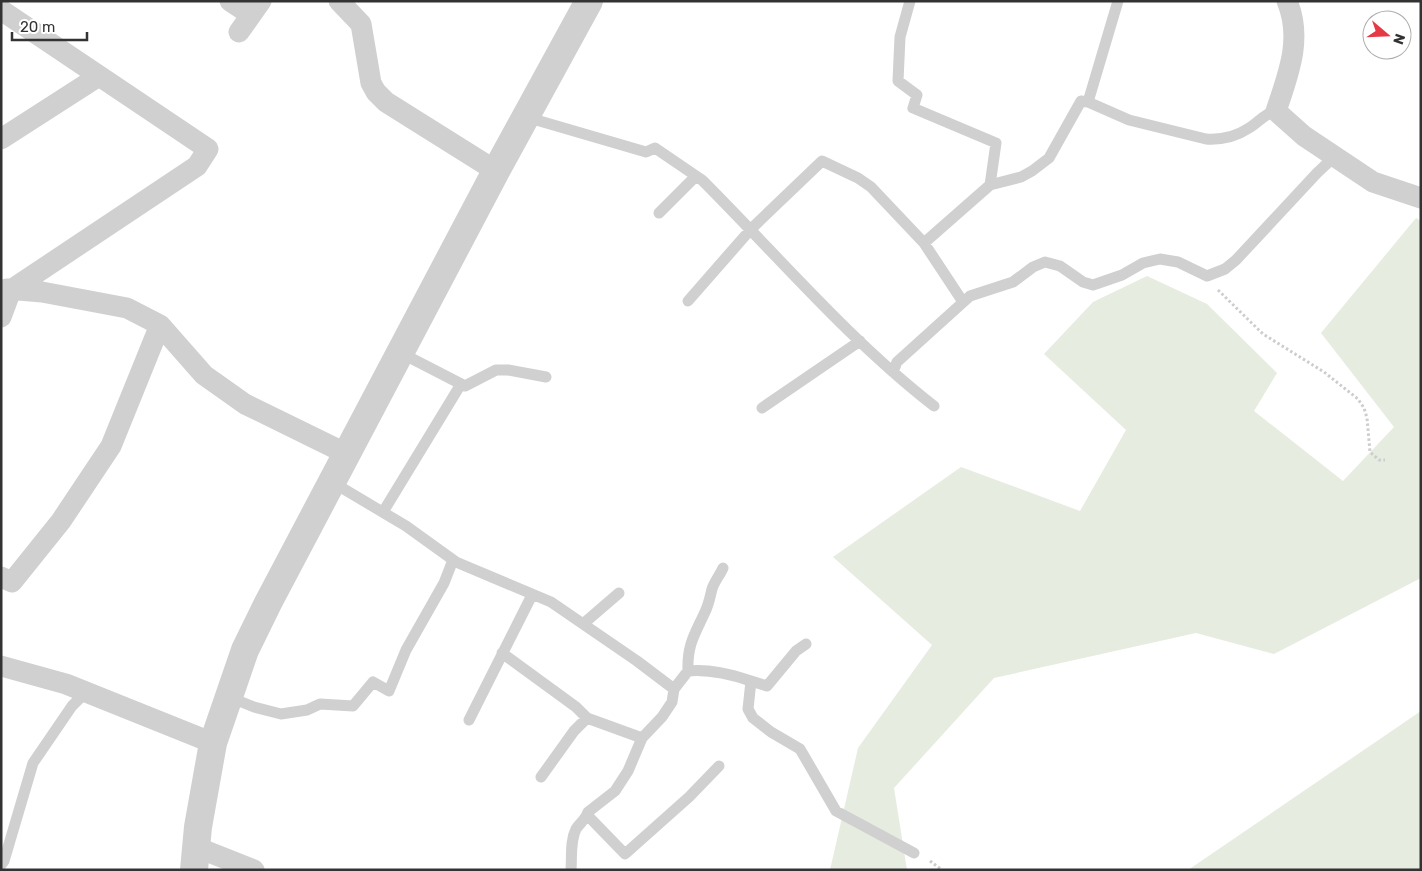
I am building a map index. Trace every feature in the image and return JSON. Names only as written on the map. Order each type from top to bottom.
[{"type":"street","points":[[230,1],[256,8],[239,32]]},
{"type":"street","points":[[339,1],[361,24],[371,83],[376,92],[386,102],[496,171]]},
{"type":"street","points":[[254,870],[195,858],[198,826],[213,743],[245,650],[268,602],[496,171],[589,1]]},
{"type":"street","points":[[1287,1],[1294,23],[1294,45],[1276,111],[1290,125],[1334,158],[1373,182],[1421,198]]},
{"type":"street","points":[[1,10],[208,149],[197,166],[6,289],[1,317]]},
{"type":"street","points":[[1,139],[98,76]]},
{"type":"street","points":[[6,289],[42,292],[127,308],[160,325],[204,376],[245,404],[347,454]]},
{"type":"street","points":[[1,577],[12,582],[61,521],[111,446],[160,325]]},
{"type":"street","points":[[1,666],[66,684],[213,743]]},
{"type":"lane","points":[[910,1],[900,37],[898,81],[917,95],[913,108],[996,143],[990,185]]},
{"type":"lane","points":[[1088,102],[1118,1]]},
{"type":"lane","points":[[924,243],[990,185],[1021,177],[1049,158],[1081,101],[1088,102],[1129,120],[1214,140],[1242,132],[1269,112],[1276,111]]},
{"type":"lane","points":[[526,117],[646,152],[655,148],[696,176],[751,229],[860,341],[893,372],[934,406]]},
{"type":"lane","points":[[893,372],[897,362],[970,296],[1013,282],[1033,267],[1044,262],[1060,266],[1083,282],[1093,285],[1122,275],[1144,263],[1160,259],[1178,262],[1206,276],[1225,268],[1236,260],[1317,173],[1334,158]]},
{"type":"lane","points":[[688,301],[751,229],[822,161],[858,178],[871,187],[924,243],[963,302]]},
{"type":"lane","points":[[659,213],[696,176]]},
{"type":"lane","points":[[762,408],[860,341]]},
{"type":"lane","points":[[401,353],[464,386],[496,370],[508,370],[546,377]]},
{"type":"lane","points":[[383,512],[461,384]]},
{"type":"lane","points":[[332,482],[406,526],[453,560],[551,602],[674,689]]},
{"type":"lane","points":[[229,697],[254,707],[281,714],[307,710],[320,704],[353,706],[373,682],[389,690],[406,650],[444,583],[453,560]]},
{"type":"lane","points":[[571,870],[572,842],[577,828],[587,817],[588,812],[615,791],[628,771],[642,738],[662,717],[672,702],[674,689],[688,671],[687,658],[690,645],[723,568]]},
{"type":"lane","points":[[583,624],[619,593]]},
{"type":"lane","points":[[469,720],[532,595]]},
{"type":"lane","points":[[688,671],[701,670],[728,673],[768,686],[796,651],[806,644]]},
{"type":"lane","points":[[502,653],[587,718],[642,738]]},
{"type":"lane","points":[[751,681],[748,709],[753,718],[771,732],[800,749],[836,810],[914,853]]},
{"type":"lane","points":[[1,865],[4,861],[33,762],[72,706],[86,692]]},
{"type":"lane","points":[[541,777],[574,730],[587,718]]},
{"type":"lane","points":[[587,817],[625,854],[719,766]]},
{"type":"path","points":[[1206,276],[1259,331],[1324,372],[1358,399],[1364,408],[1367,418],[1370,452],[1379,460],[1385,460]]},
{"type":"shaded area","points":[[1416,218],[1421,221],[1421,578],[1274,654],[1196,633],[994,678],[894,788],[907,870],[830,870],[858,748],[932,645],[833,557],[961,467],[1080,511],[1126,430],[1044,354],[1093,302],[1147,276],[1207,304],[1277,373],[1254,411],[1343,481],[1394,427],[1321,333]]},
{"type":"shaded area","points":[[1421,711],[1421,870],[1188,870]]}]
